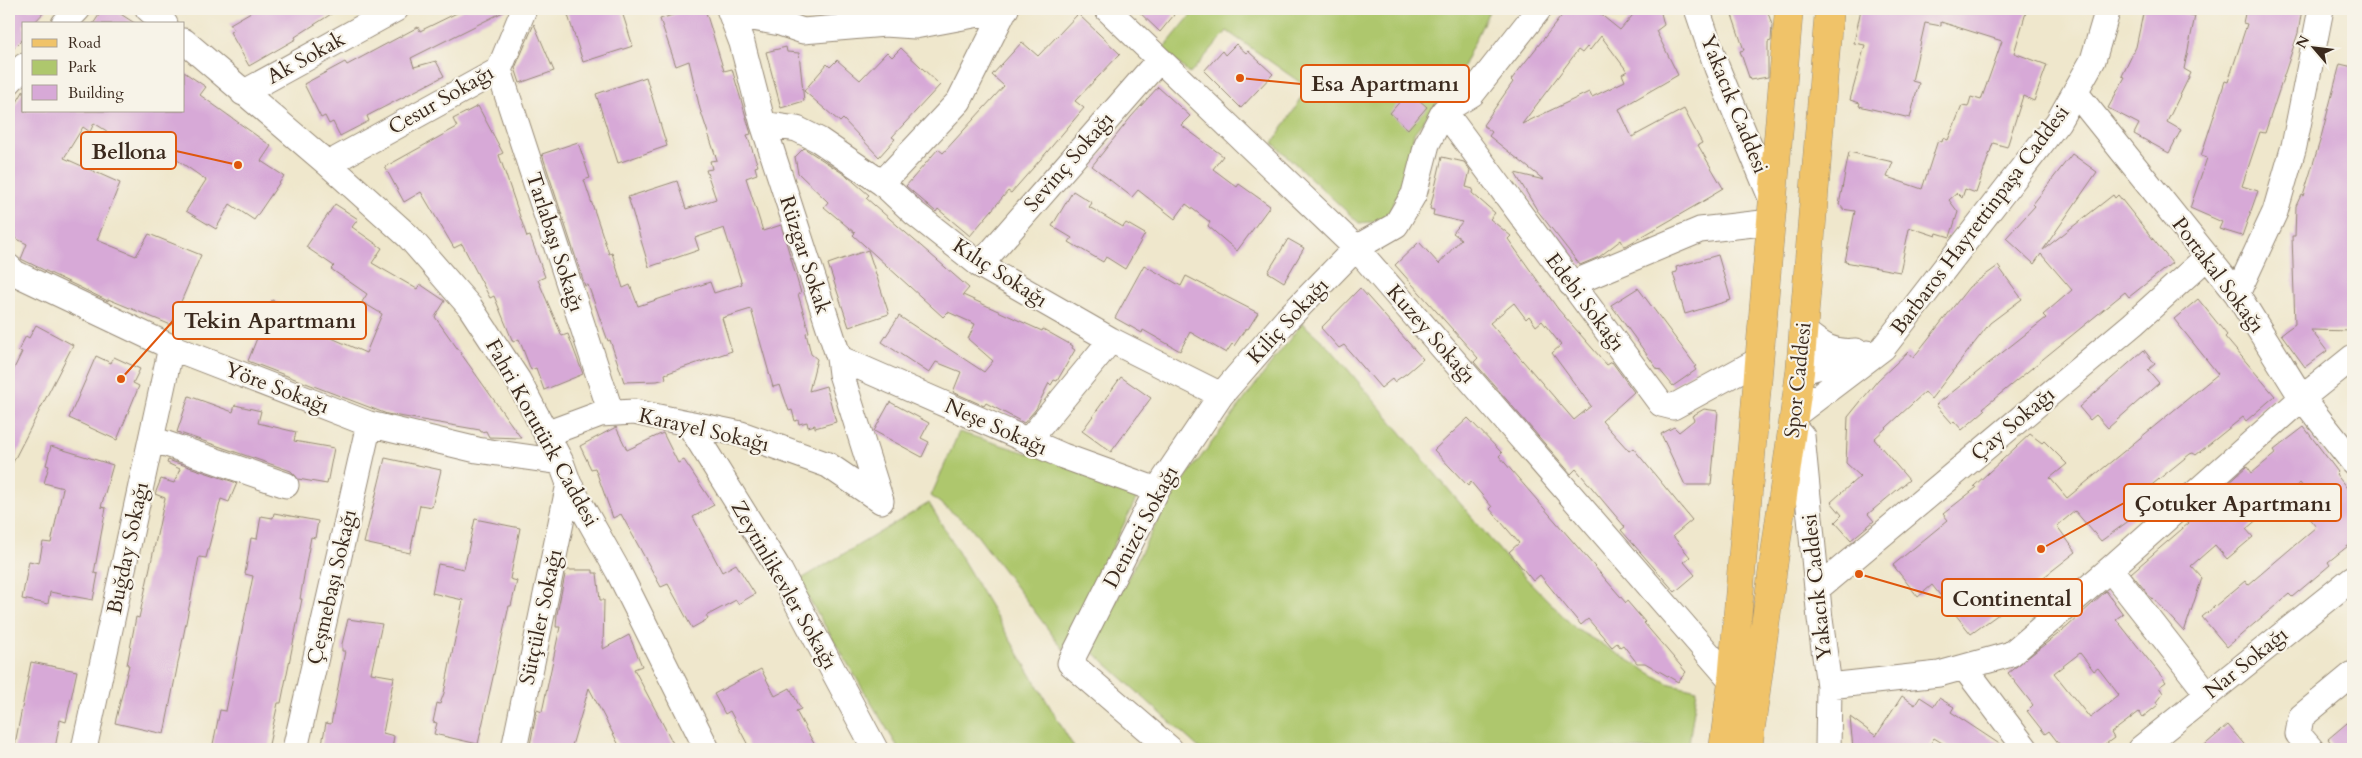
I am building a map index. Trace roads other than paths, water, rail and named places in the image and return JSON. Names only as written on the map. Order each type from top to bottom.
[{"type":"main road","name":"Spor Caddesi","points":[[1723,749],[1732,681],[1789,9]]},
{"type":"main road","name":"Spor Caddesi","points":[[1748,749],[1795,420],[1804,331],[1829,9]]},
{"type":"main road","points":[[1759,360],[1782,373],[1800,372]]},
{"type":"street","points":[[66,22],[78,9]]},
{"type":"street","points":[[148,9],[162,22]]},
{"type":"street","name":"Ak Sokak","points":[[243,93],[396,9]]},
{"type":"street","name":"Cesur Sokağı","points":[[328,164],[499,70],[524,9]]},
{"type":"street","points":[[730,11],[780,23],[803,31],[885,16],[915,26],[1006,9]]},
{"type":"street","points":[[882,183],[959,101],[1006,9]]},
{"type":"street","name":"Kuzey Sokağı","points":[[1107,9],[1356,248],[1732,681]]},
{"type":"street","points":[[1444,111],[1472,94],[1539,9]]},
{"type":"street","name":"Yakacık Caddesi","points":[[1697,9],[1771,210]]},
{"type":"street","name":"Barbaros Hayrettinpaşa Caddesi","points":[[1795,420],[1883,348],[2058,122],[2094,60],[2108,9]]},
{"type":"street","points":[[2237,294],[2275,212],[2289,165],[2321,9]]},
{"type":"street","name":"Rüzgar Sokak","points":[[730,11],[742,42],[763,124],[839,358],[841,374],[881,501]]},
{"type":"street","name":"Fahri Korutürk Caddesi","points":[[185,42],[328,164],[409,237],[470,306],[518,380],[618,571],[707,749]]},
{"type":"street","name":"Sevinç Sokağı","points":[[980,265],[1159,60]]},
{"type":"street","name":"Tarlabaşı Sokağı","points":[[499,70],[611,413]]},
{"type":"street","name":"Portakal Sokağı","points":[[2075,92],[2237,294],[2302,398],[2353,462]]},
{"type":"street","name":"Kiliç Sokağı","points":[[1221,395],[1287,319],[1356,248],[1396,225],[1414,194],[1427,144],[1444,111]]},
{"type":"street","name":"Edebi Sokağı","points":[[1444,111],[1661,404],[1673,407],[1759,360]]},
{"type":"street","name":"Kılıç Sokağı","points":[[763,124],[798,129],[819,140],[882,183],[914,213],[980,265],[1111,340],[1221,395]]},
{"type":"street","points":[[1571,284],[1700,230],[1771,210]]},
{"type":"street","name":"Çay Sokağı","points":[[1817,589],[2133,324],[2207,257]]},
{"type":"street","name":"Yöre Sokağı","points":[[11,276],[172,347],[369,424],[565,473]]},
{"type":"street","name":"Barbaros Hayrettinpaşa Caddesi","points":[[1804,331],[1823,347],[1841,353],[1883,348]]},
{"type":"street","points":[[1028,441],[1111,340]]},
{"type":"street","name":"Buğday Sokağı","points":[[84,749],[172,347]]},
{"type":"street","name":"Barbaros Hayrettinpaşa Caddesi","points":[[1800,372],[1883,348]]},
{"type":"street","points":[[1828,686],[1939,674],[2011,654],[2110,569],[2302,398],[2353,357]]},
{"type":"street","name":"Neşe Sokağı","points":[[839,358],[1063,456],[1157,490]]},
{"type":"street","name":"Denizci Sokağı","points":[[1170,749],[1070,663],[1157,490],[1221,395]]},
{"type":"street","name":"Karayel Sokağı","points":[[546,434],[600,414],[634,412],[741,434],[828,465],[881,501]]},
{"type":"street","name":"Yakacık Caddesi","points":[[1795,420],[1802,436],[1828,686],[1828,749]]},
{"type":"street","name":"Zeytinlikevler Sokağı","points":[[688,423],[780,571],[875,749]]},
{"type":"street","name":"Çeşmebaşı Sokağı","points":[[295,749],[369,424]]},
{"type":"street","points":[[152,438],[286,485]]},
{"type":"street","name":"Sütçüler Sokağı","points":[[514,749],[565,473]]},
{"type":"street","points":[[2110,569],[2207,694]]},
{"type":"street","name":"Nar Sokağı","points":[[2140,749],[2353,578]]},
{"type":"street","points":[[1964,667],[2026,749]]},
{"type":"street","points":[[2311,749],[2298,734],[2301,716],[2353,674]]},
{"type":"place","name":"Esa Apartmanı","points":[[1240,78]]},
{"type":"place","name":"Bellona","points":[[238,165]]},
{"type":"place","name":"Tekin Apartmanı","points":[[121,379]]},
{"type":"place","name":"Çotuker Apartmanı","points":[[2041,549]]},
{"type":"place","name":"Continental","points":[[1859,574]]}]
